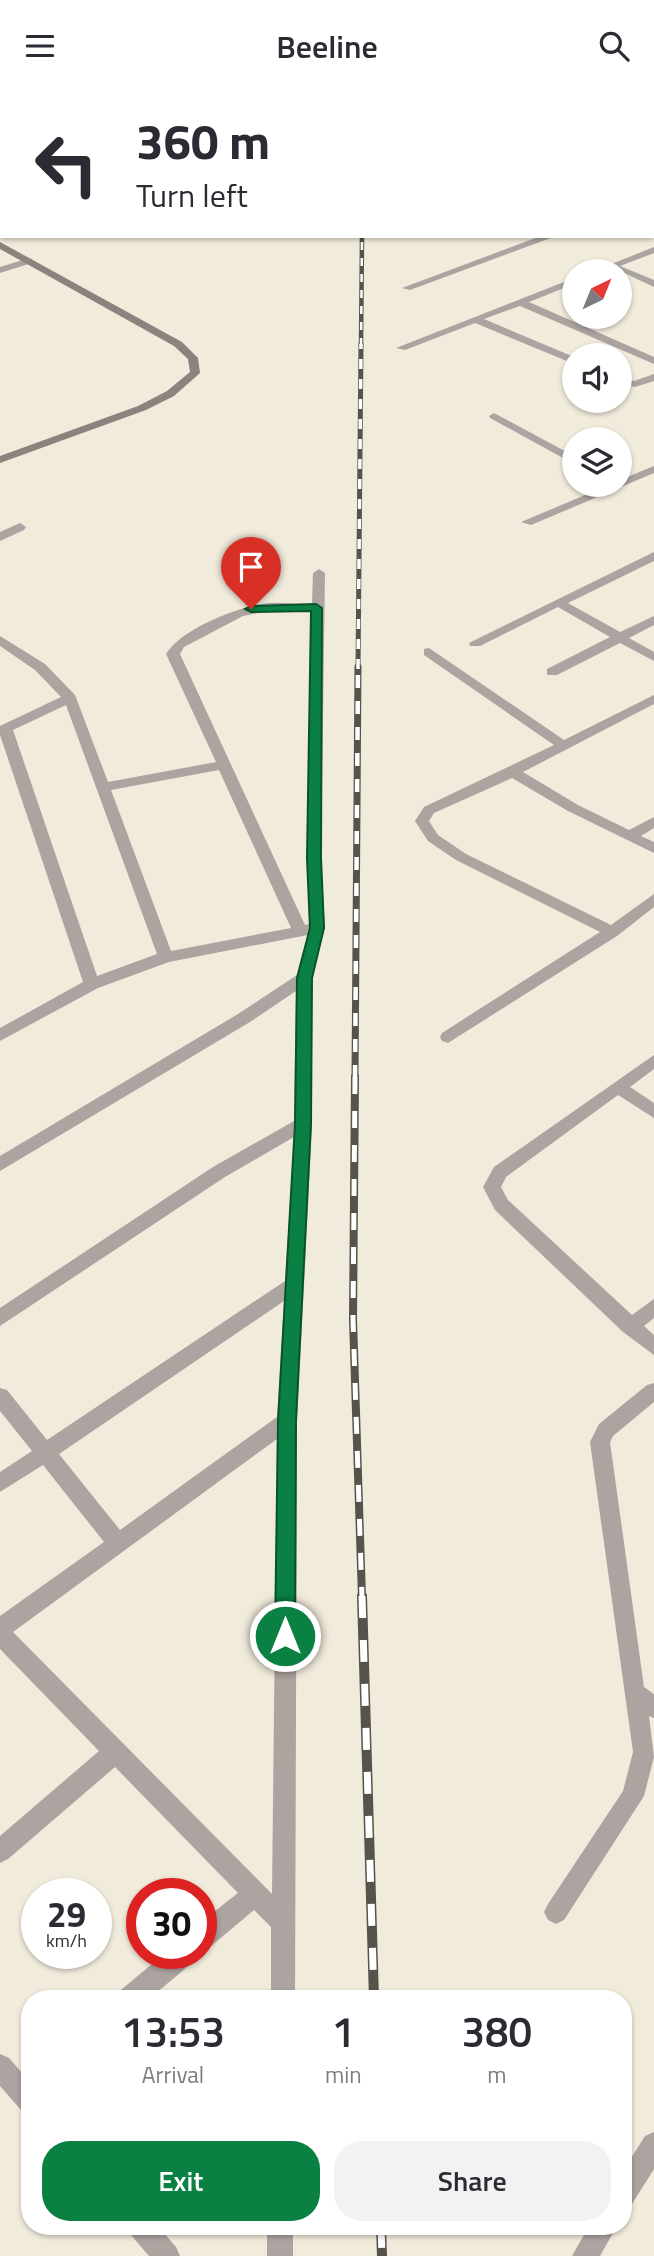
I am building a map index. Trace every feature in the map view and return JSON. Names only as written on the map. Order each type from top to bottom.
[{"type":"main road","points":[[0,245],[178,344],[193,358],[195,373],[182,387],[154,403],[0,460]]},
{"type":"street","points":[[407,288],[545,238]]},
{"type":"street","points":[[630,259],[654,250]]},
{"type":"street","points":[[0,270],[29,261]]},
{"type":"street","points":[[632,275],[654,284]]},
{"type":"street","points":[[401,348],[562,286]]},
{"type":"street","points":[[520,302],[654,362]]},
{"type":"street","points":[[475,319],[562,356]]},
{"type":"street","points":[[632,383],[653,376]]},
{"type":"street","points":[[494,416],[562,454]]},
{"type":"street","points":[[632,479],[654,469]]},
{"type":"street","points":[[527,522],[588,497]]},
{"type":"street","points":[[0,537],[20,527]]},
{"type":"street","points":[[475,643],[654,556]]},
{"type":"street","points":[[283,1990],[287,1421],[303,1124],[304,978],[314,858],[316,608],[319,573]]},
{"type":"street","points":[[558,603],[654,657]]},
{"type":"street","points":[[309,930],[224,765],[173,654],[179,644],[239,613],[267,607],[316,608]]},
{"type":"street","points":[[552,672],[654,621]]},
{"type":"street","points":[[3,645],[40,667],[69,698],[166,957]]},
{"type":"street","points":[[429,652],[564,745]]},
{"type":"street","points":[[69,698],[3,729],[92,984]]},
{"type":"street","points":[[612,932],[461,857],[433,838],[422,821],[429,810],[513,772],[654,699]]},
{"type":"street","points":[[103,787],[224,765]]},
{"type":"street","points":[[513,772],[573,808],[654,848]]},
{"type":"street","points":[[631,835],[654,822]]},
{"type":"street","points":[[448,1037],[612,932],[654,899]]},
{"type":"street","points":[[0,1035],[92,984],[166,957],[309,930]]},
{"type":"street","points":[[0,1164],[244,1018],[304,978]]},
{"type":"street","points":[[654,1061],[500,1173],[492,1187],[501,1205],[654,1347]]},
{"type":"street","points":[[620,1088],[654,1112]]},
{"type":"street","points":[[0,1318],[219,1172],[303,1124]]},
{"type":"street","points":[[0,1483],[294,1285]]},
{"type":"street","points":[[630,1327],[654,1307]]},
{"type":"street","points":[[556,1912],[632,1795],[644,1752],[600,1442],[606,1430],[654,1391]]},
{"type":"street","points":[[0,1396],[118,1544]]},
{"type":"street","points":[[284,1923],[0,1632],[287,1421]]},
{"type":"street","points":[[634,1693],[654,1706]]},
{"type":"street","points":[[0,1851],[116,1751]]},
{"type":"street","points":[[217,1925],[255,1893]]},
{"type":"street","points":[[141,1990],[165,1969]]},
{"type":"street","points":[[0,2067],[21,2086]]},
{"type":"street","points":[[632,2180],[654,2145]]},
{"type":"street","points":[[148,2235],[167,2256]]},
{"type":"street","points":[[280,2256],[281,2235]]},
{"type":"street","points":[[585,2256],[598,2235]]},
{"type":"railway","points":[[361,346],[362,238]]},
{"type":"railway","points":[[358,669],[361,344]]},
{"type":"railway","points":[[355,1078],[358,667]]},
{"type":"railway","points":[[355,1077],[353,1319],[362,1598]]},
{"type":"railway","points":[[362,1596],[374,1990]]},
{"type":"railway","points":[[381,2235],[382,2256]]},
{"type":"route","points":[[251,609],[316,608],[314,858],[317,928],[304,978],[303,1124],[287,1421],[285,1636]]}]
